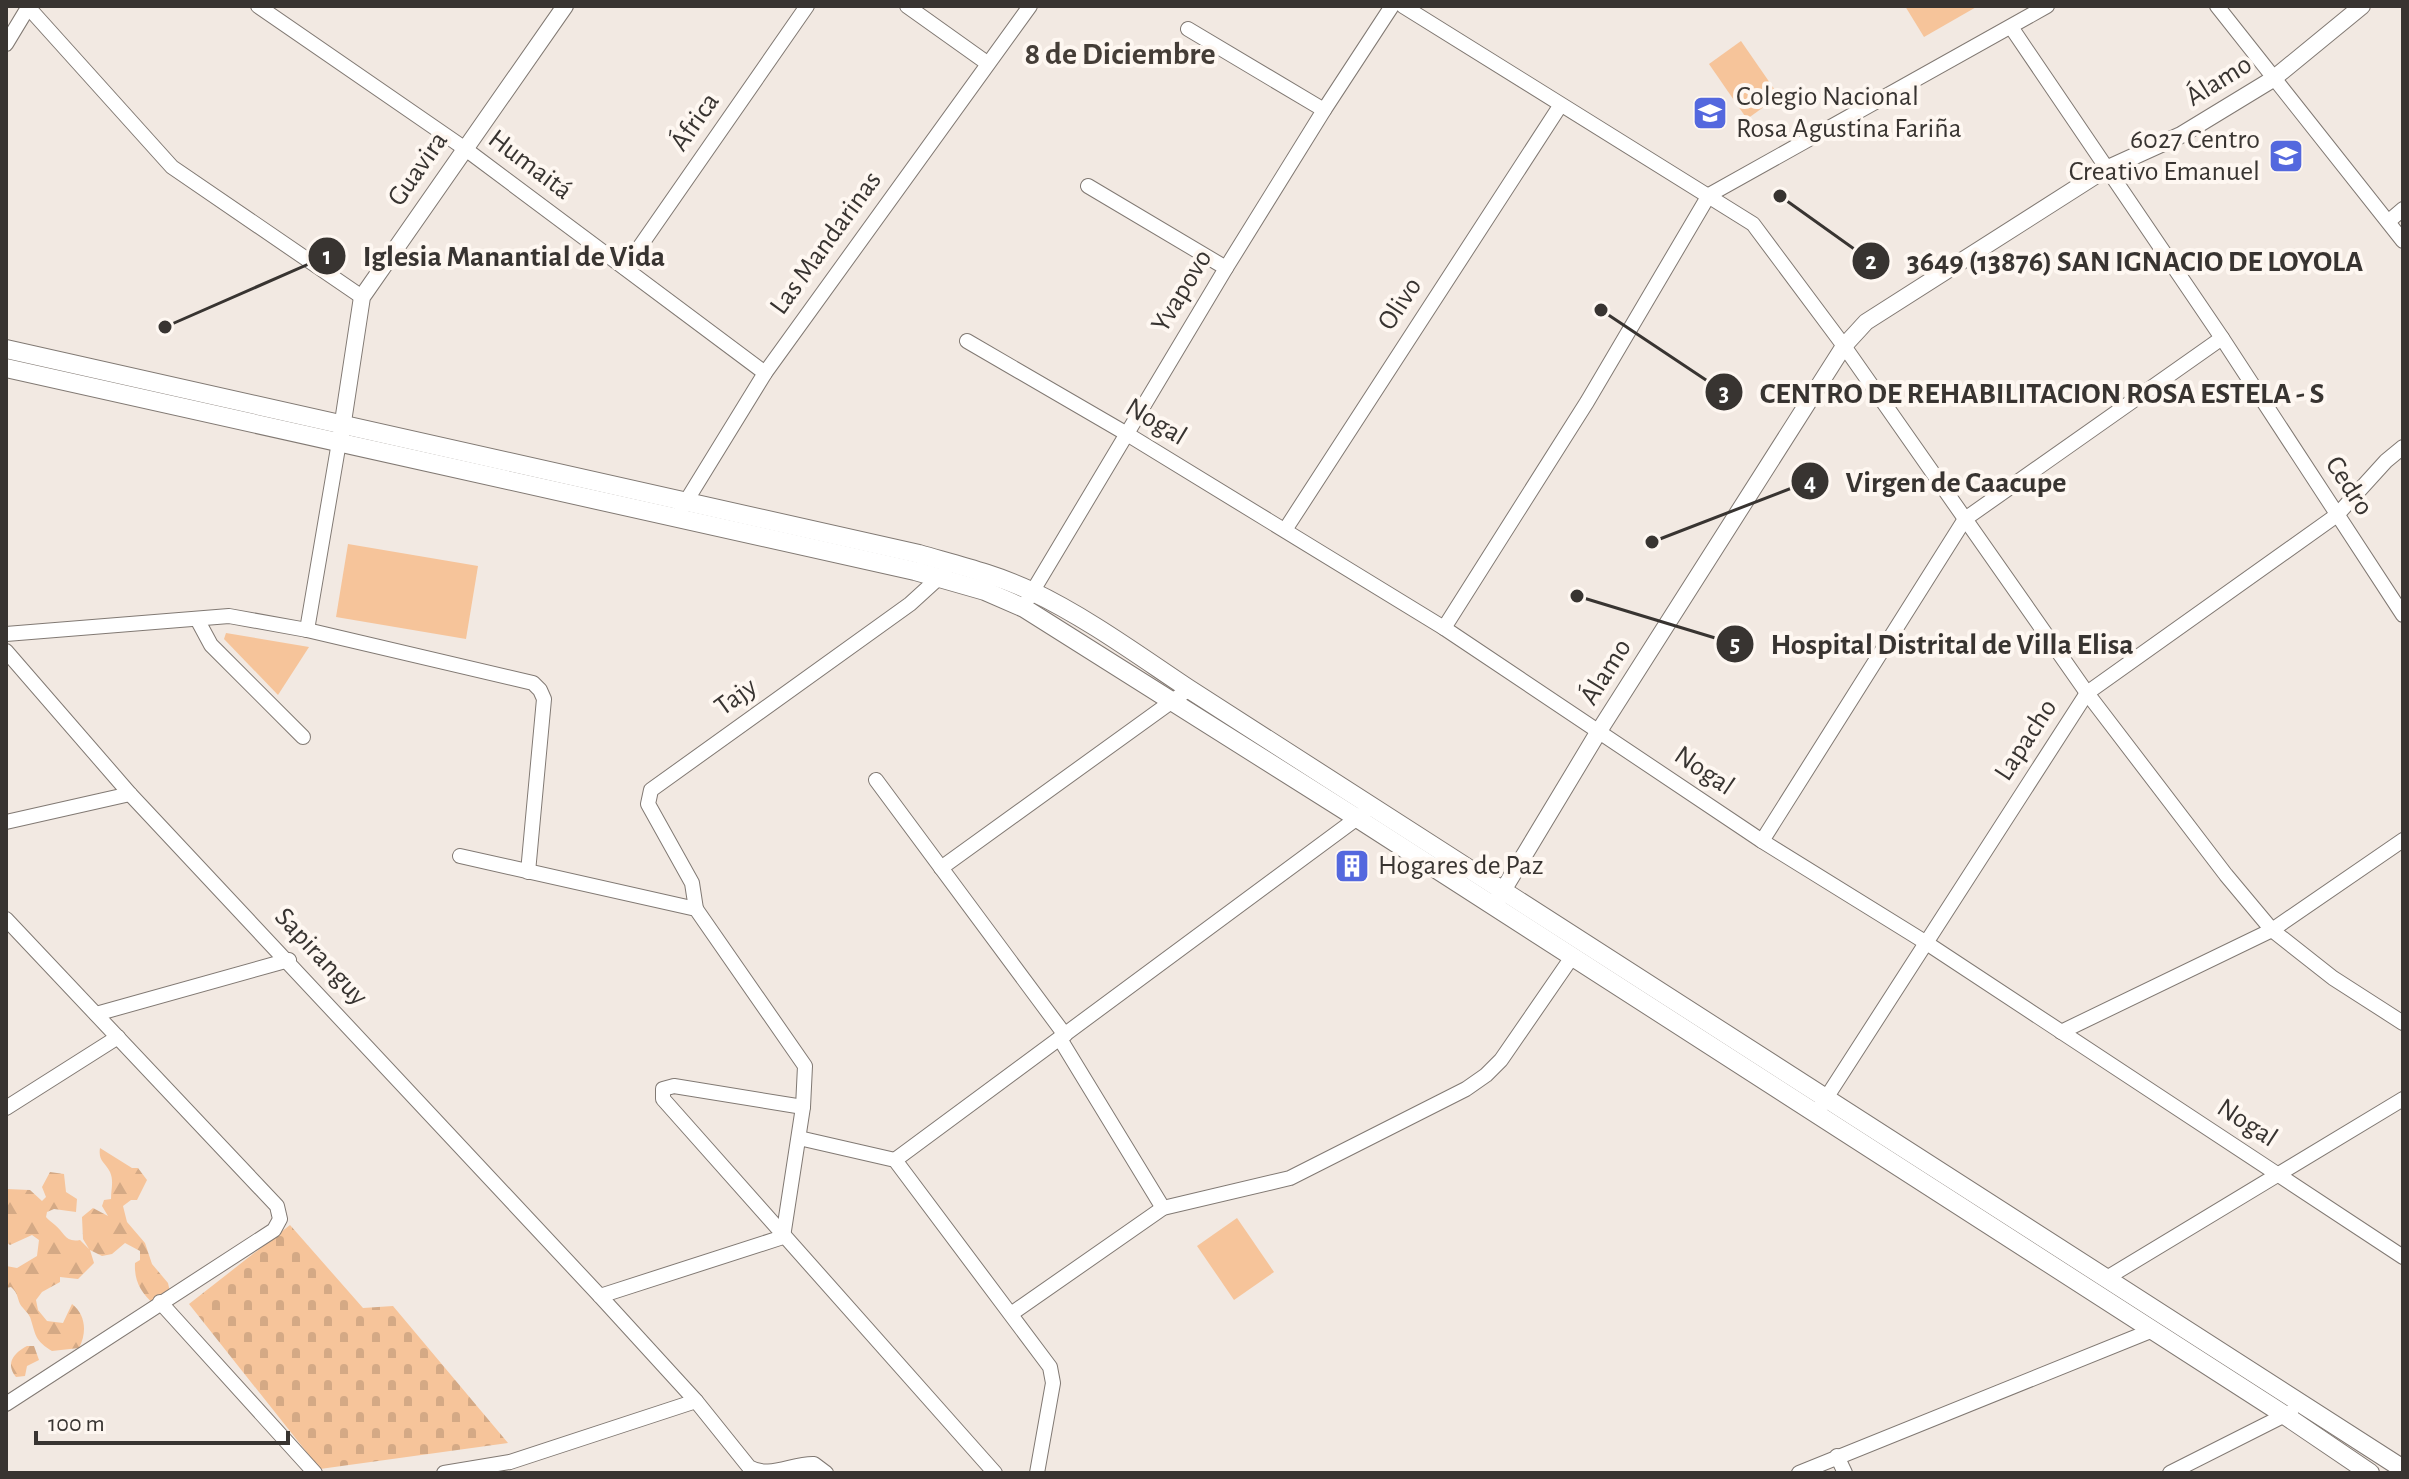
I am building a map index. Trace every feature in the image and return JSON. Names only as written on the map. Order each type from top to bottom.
[{"type":"main road","points":[[6,349],[676,518],[945,570],[991,574],[1171,702],[1365,812]]},
{"type":"main road","points":[[6,368],[686,502],[945,570]]},
{"type":"main road","points":[[1028,600],[1072,614],[1189,689],[1365,812],[1498,898],[2138,1309],[2303,1404],[2398,1468]]},
{"type":"main road","points":[[1498,898],[1572,957],[2105,1279],[2138,1309],[2153,1330],[2370,1473]]},
{"type":"street","points":[[6,44],[29,6],[172,167],[362,297]]},
{"type":"street","name":"Humaitá","points":[[258,6],[464,148],[765,373]]},
{"type":"street","name":"Guavira","points":[[341,433],[362,297],[565,6]]},
{"type":"street","name":"África","points":[[625,268],[807,6]]},
{"type":"street","points":[[907,6],[987,63]]},
{"type":"street","name":"Las Mandarinas","points":[[676,518],[765,373],[1030,6]]},
{"type":"street","name":"Yvapovo","points":[[1028,600],[1226,268],[1392,6]]},
{"type":"street","points":[[1403,6],[1753,224],[1844,346],[2087,693],[2226,875],[2272,930],[2333,978],[2403,1023]]},
{"type":"street","points":[[1444,628],[1587,402],[1709,195],[2047,6]]},
{"type":"street","points":[[2217,6],[2403,241]]},
{"type":"street","name":"Álamo","points":[[1498,898],[1599,731],[1844,346],[1866,322],[2106,169],[2181,135],[2273,79],[2362,6]]},
{"type":"street","name":"Cedro","points":[[2011,27],[2222,338],[2403,615]]},
{"type":"street","points":[[1188,29],[1324,110]]},
{"type":"street","name":"Olivo","points":[[1285,530],[1560,106]]},
{"type":"street","points":[[1088,186],[1226,268]]},
{"type":"street","points":[[2389,221],[2403,209]]},
{"type":"street","points":[[1762,841],[1965,519],[2222,338]]},
{"type":"street","name":"Nogal","points":[[967,341],[1127,434],[1444,628],[1762,841],[1925,942],[2403,1257]]},
{"type":"street","points":[[307,630],[341,433]]},
{"type":"street","name":"Lapacho","points":[[1821,1106],[2087,693],[2337,515],[2386,461],[2403,447]]},
{"type":"street","name":"Tajy","points":[[783,1237],[803,1107],[805,1066],[696,909],[692,883],[648,804],[651,790],[910,604],[945,570]]},
{"type":"street","points":[[6,634],[229,616],[307,630],[533,683],[544,699],[528,872]]},
{"type":"street","points":[[197,619],[211,645],[303,737]]},
{"type":"street","name":"Sapiranguy","points":[[6,651],[130,794],[289,960],[696,1401],[749,1467],[757,1472],[814,1464],[826,1473]]},
{"type":"street","points":[[941,868],[1189,689]]},
{"type":"street","points":[[876,780],[1062,1037],[1163,1208]]},
{"type":"street","points":[[6,822],[130,794]]},
{"type":"street","points":[[895,1160],[1365,812]]},
{"type":"street","points":[[2061,1032],[2272,930],[2403,840]]},
{"type":"street","points":[[460,856],[696,909]]},
{"type":"street","points":[[6,919],[277,1206],[280,1219],[274,1230],[6,1404]]},
{"type":"street","points":[[1011,1314],[1163,1208],[1290,1178],[1466,1089],[1501,1060],[1572,957]]},
{"type":"street","points":[[96,1014],[289,960]]},
{"type":"street","points":[[6,1108],[118,1037]]},
{"type":"street","points":[[803,1107],[674,1086],[663,1089],[662,1094],[663,1099],[783,1237],[995,1473]]},
{"type":"street","points":[[2105,1279],[2403,1099]]},
{"type":"street","points":[[799,1138],[895,1160],[1050,1367],[1048,1419],[1037,1473]]},
{"type":"street","points":[[600,1296],[783,1237]]},
{"type":"street","points":[[160,1302],[315,1473]]},
{"type":"street","points":[[1799,1473],[2153,1330]]},
{"type":"street","points":[[444,1473],[515,1467],[696,1401]]},
{"type":"street","points":[[2170,1473],[2286,1416],[2303,1404]]},
{"type":"street","points":[[1837,1456],[1845,1473]]},
{"type":"green space","points":[[1905,6],[1978,6],[1924,37]]},
{"type":"green space","points":[[1741,41],[1779,96],[1747,119],[1709,64]]},
{"type":"green space","points":[[348,544],[478,566],[466,639],[336,617]]},
{"type":"green space","points":[[226,633],[309,647],[278,695],[224,639]]},
{"type":"green space","points":[[100,1148],[132,1168],[138,1168],[147,1180],[137,1200],[123,1206],[127,1222],[145,1243],[152,1264],[168,1283],[170,1292],[154,1304],[145,1295],[136,1275],[135,1263],[140,1260],[140,1251],[125,1243],[112,1254],[102,1256],[90,1250],[94,1263],[78,1279],[60,1277],[60,1282],[42,1292],[36,1300],[38,1310],[47,1321],[63,1323],[72,1304],[82,1319],[84,1330],[79,1348],[52,1351],[37,1338],[15,1291],[11,1287],[6,1288],[6,1266],[17,1268],[37,1256],[39,1240],[32,1235],[10,1245],[6,1242],[6,1189],[30,1190],[42,1201],[46,1197],[42,1187],[50,1172],[64,1174],[66,1192],[77,1199],[76,1212],[54,1209],[47,1212],[46,1217],[68,1238],[80,1240],[89,1249],[83,1239],[82,1217],[93,1208],[108,1216],[102,1206],[104,1200],[111,1199],[111,1175],[101,1159]]},
{"type":"green space","points":[[1237,1218],[1274,1272],[1234,1300],[1197,1246]]},
{"type":"green space","points":[[290,1225],[363,1308],[393,1306],[508,1443],[320,1469],[189,1304]]},
{"type":"green space","points":[[27,1346],[34,1346],[39,1360],[27,1366],[25,1376],[16,1377],[11,1367],[12,1359]]},
{"type":"place","name":"Colegio Nacional Rosa Agustina Fariña","points":[[1710,113]]},
{"type":"place","name":"6027 Centro Creativo Emanuel","points":[[2286,156]]},
{"type":"place","name":"3649 (13876) SAN IGNACIO DE LOYOLA","points":[[1780,196]]},
{"type":"place","name":"CENTRO DE REHABILITACION ROSA ESTELA - S","points":[[1601,310]]},
{"type":"place","name":"Iglesia Manantial de Vida","points":[[165,327]]},
{"type":"place","name":"Virgen de Caacupe","points":[[1652,542]]},
{"type":"place","name":"Hospital Distrital de Villa Elisa","points":[[1577,596]]},
{"type":"place","name":"Hogares de Paz","points":[[1352,866]]},
{"type":"district","name":"8 de Diciembre","points":[[1120,54]]}]
